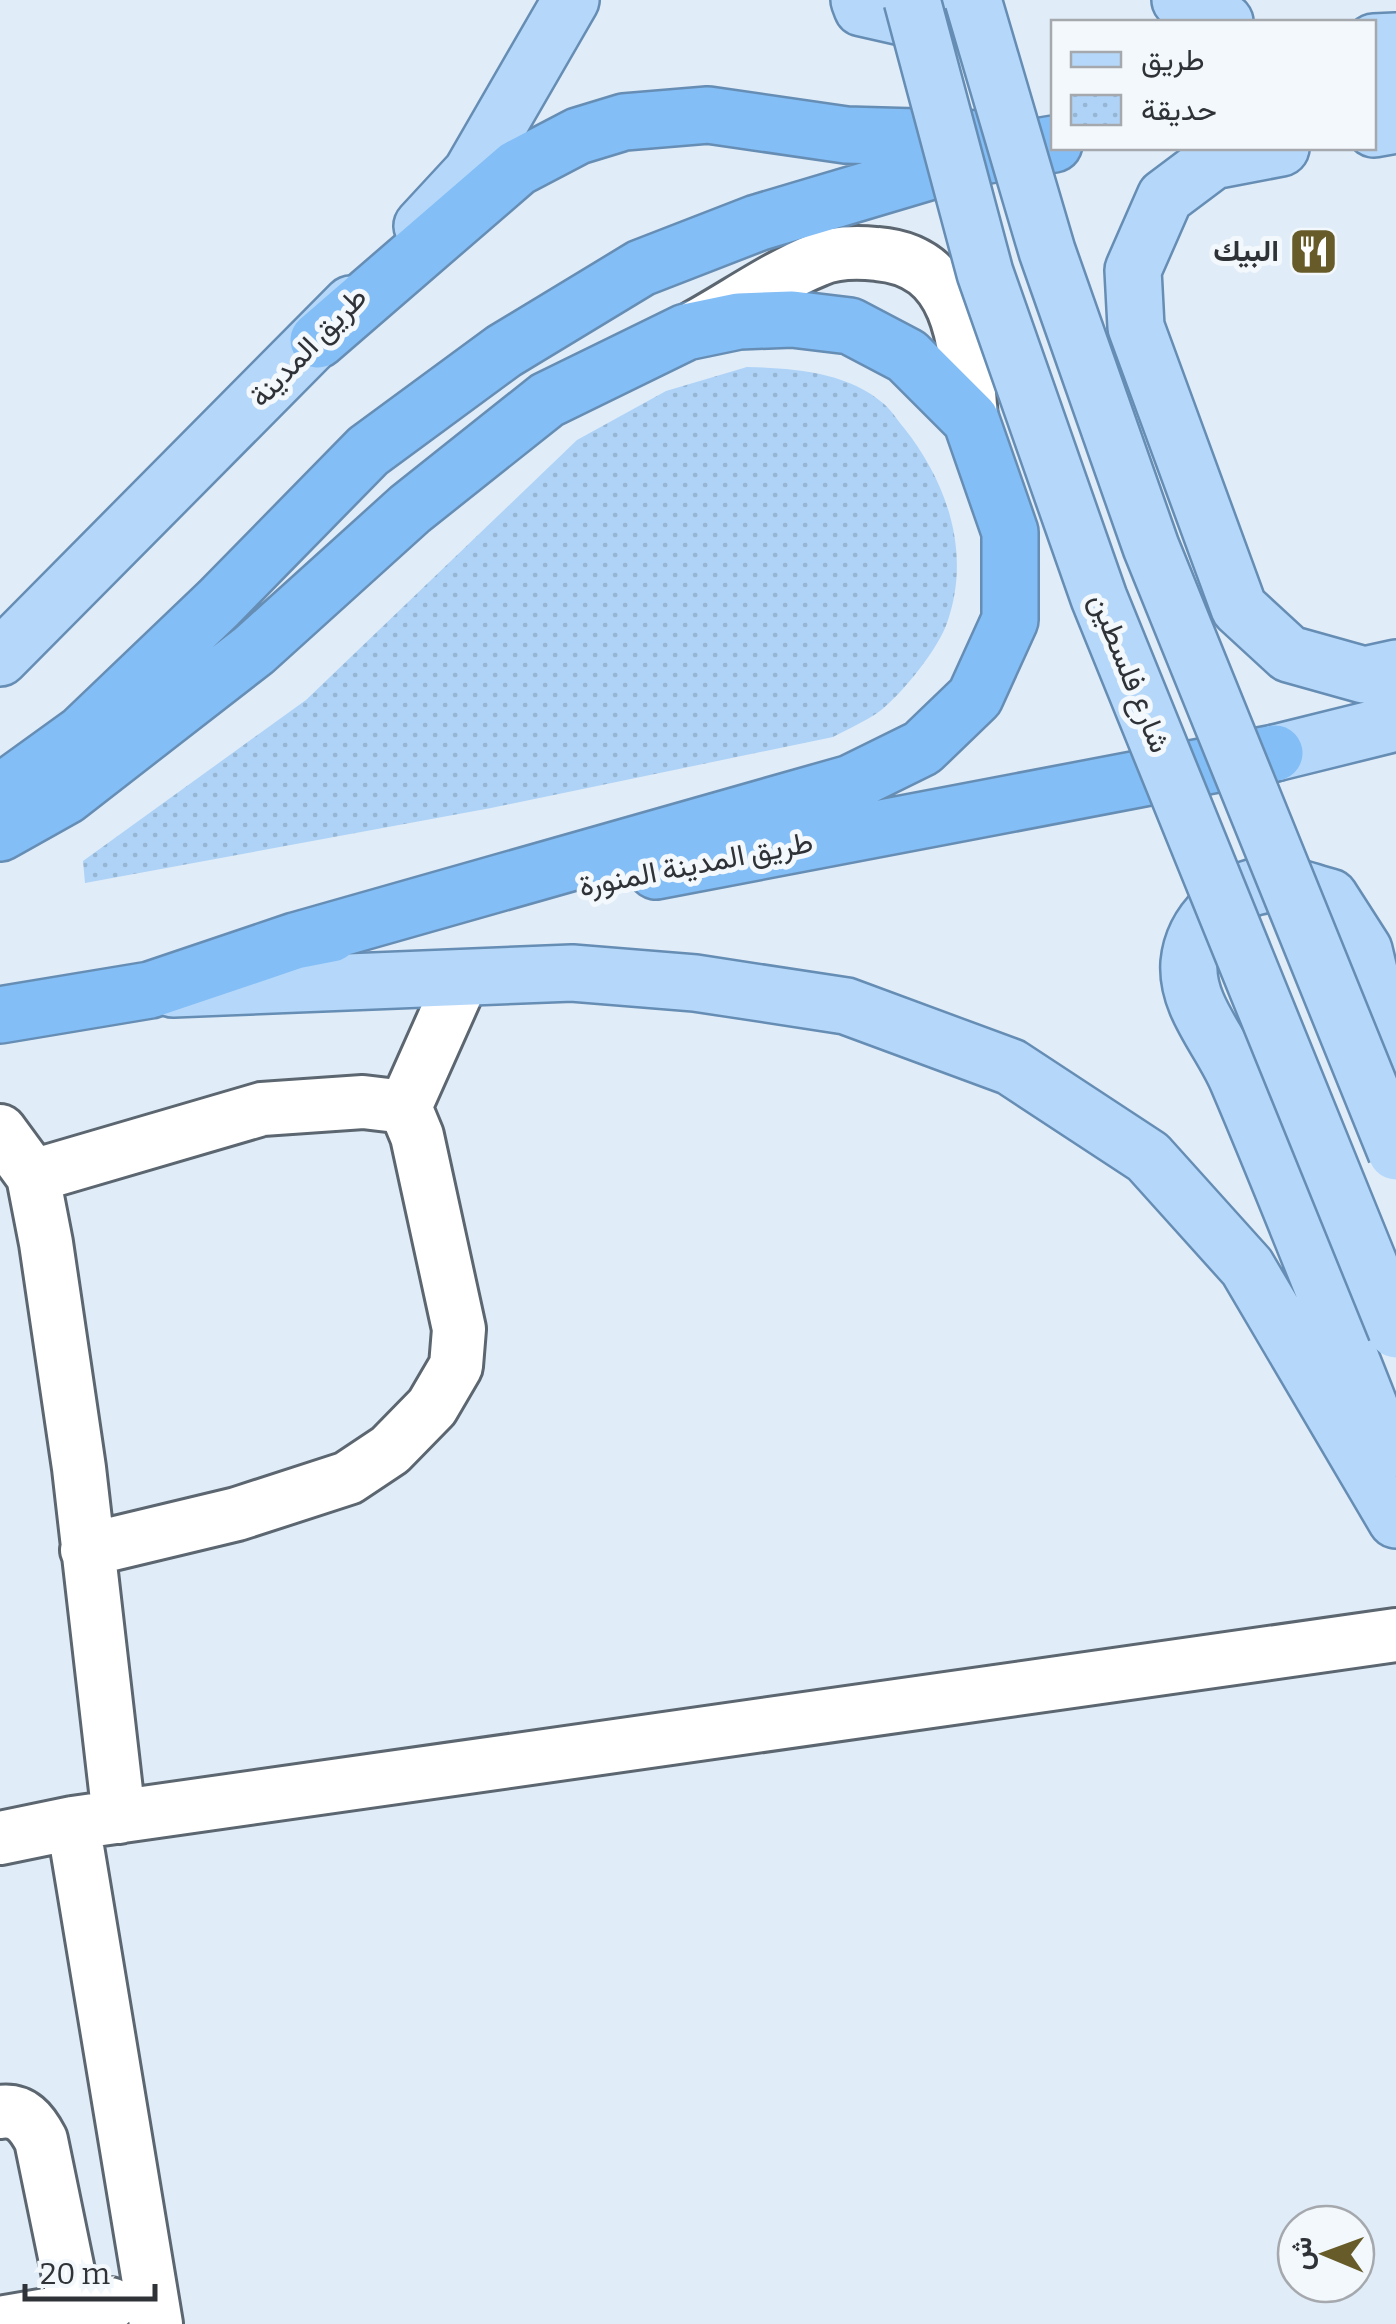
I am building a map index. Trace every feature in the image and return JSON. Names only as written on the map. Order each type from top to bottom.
[{"type":"highway","points":[[318,340],[517,168],[578,136],[624,122],[708,114],[846,135],[1051,142]]},
{"type":"highway","points":[[0,793],[83,733],[219,603],[368,451],[504,351],[641,268],[757,223],[982,156],[1051,143]]},
{"type":"highway","points":[[0,834],[66,796],[254,650],[410,509],[547,400],[686,332],[739,321],[792,319],[850,326],[907,356],[972,420],[1010,532],[1010,620],[975,697],[922,748],[851,783],[294,941]]},
{"type":"highway","name":"طريق المدينة المنورة","points":[[0,1015],[150,990],[294,941],[1275,753]]},
{"type":"main road","name":"طريق المدينة","points":[[0,658],[318,340],[471,173],[571,0]]},
{"type":"main road","points":[[859,0],[862,8],[937,24],[973,0],[1047,251],[1151,547],[1396,1152]]},
{"type":"main road","name":"شارع فلسطين","points":[[912,0],[986,273],[1099,598],[1396,1330]]},
{"type":"main road","points":[[1180,0],[1221,20]]},
{"type":"main road","points":[[1270,150],[1212,161],[1165,197],[1132,270],[1136,327],[1238,608],[1289,654],[1364,675],[1396,668]]},
{"type":"main road","name":"طريق المدينة المنورة","points":[[1275,753],[1396,723]]},
{"type":"main road","points":[[1396,1057],[1381,1022],[1364,950],[1330,897],[1274,884],[1250,888],[1219,906],[1196,932],[1189,961],[1190,990],[1236,1075],[1396,1472]]},
{"type":"main road","points":[[0,1032],[150,990],[463,977],[590,974],[696,983],[846,1006],[1011,1068],[1148,1157],[1247,1267],[1396,1520]]},
{"type":"street","points":[[686,332],[819,258],[855,252],[898,256],[940,281],[965,340],[972,420]]},
{"type":"street","points":[[88,1550],[237,1514],[348,1478],[390,1450],[432,1407],[456,1366],[458,1329],[417,1136],[405,1107],[463,977]]},
{"type":"street","points":[[33,1176],[262,1109],[363,1102],[405,1107]]},
{"type":"street","points":[[0,1131],[33,1176],[49,1262],[88,1550],[96,1820],[153,2311],[76,2310],[0,2323]]},
{"type":"street","points":[[0,1838],[96,1820],[1396,1635]]},
{"type":"street","points":[[0,2112],[10,2111],[31,2121],[41,2140],[76,2310]]},
{"type":"green space","points":[[747,367],[819,374],[870,393],[890,410],[919,449],[943,495],[956,544],[957,569],[948,620],[919,669],[880,711],[833,737],[491,808],[85,883],[83,861],[306,700],[577,440],[666,391]]},
{"type":"place","name":"البيك","points":[[1314,251]]}]
